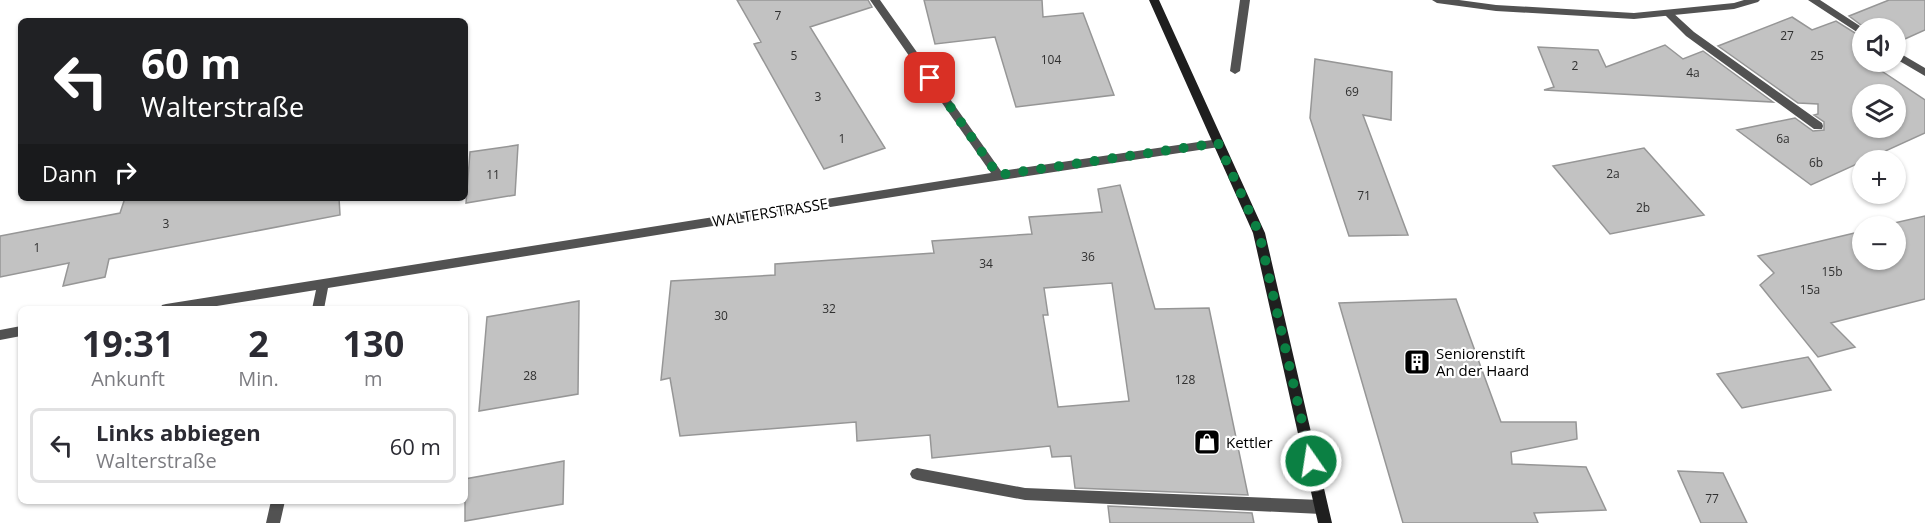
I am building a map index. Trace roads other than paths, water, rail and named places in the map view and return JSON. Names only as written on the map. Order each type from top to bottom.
[{"type":"street","points":[[875,0],[998,175]]},
{"type":"street","points":[[1154,0],[1259,233],[1325,523]]},
{"type":"street","points":[[1235,71],[1245,0]]},
{"type":"street","points":[[1437,0],[1496,8],[1622,16],[1734,6],[1755,0]]},
{"type":"street","points":[[1813,0],[1852,26]]},
{"type":"street","points":[[1668,13],[1690,34],[1818,126]]},
{"type":"street","points":[[1906,61],[1925,73]]},
{"type":"street","name":"WALTERSTRASSE","points":[[186,306],[998,175],[1218,143]]},
{"type":"street","points":[[319,306],[323,285]]},
{"type":"street","points":[[0,335],[18,332]]},
{"type":"street","points":[[916,474],[1025,494],[1322,507]]},
{"type":"street","points":[[273,523],[277,504]]},
{"type":"place","name":"Seniorenstift An der Haard","points":[[1417,362]]},
{"type":"place","name":"Kettler","points":[[1207,442]]}]
